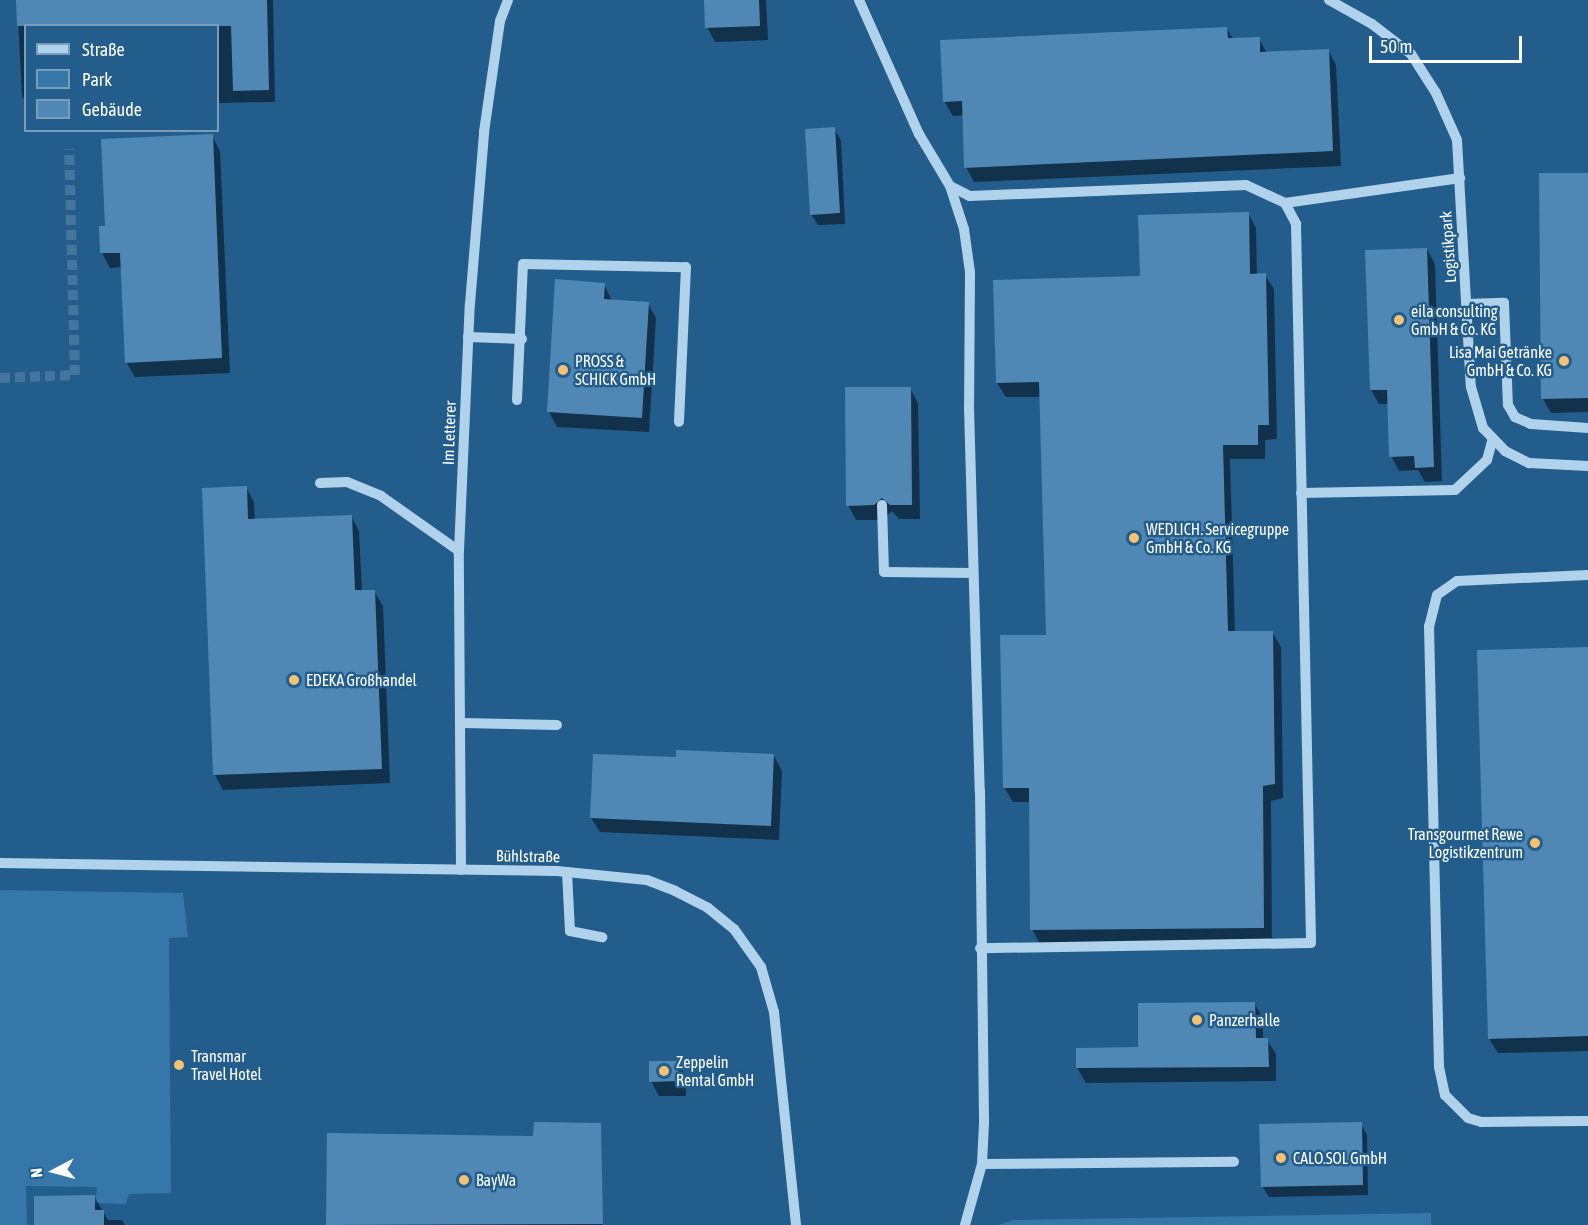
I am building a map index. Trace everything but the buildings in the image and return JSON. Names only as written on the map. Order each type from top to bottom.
[{"type":"street","name":"Im Letterer","points":[[461,870],[462,723],[459,551],[468,337],[484,132],[500,21],[508,0]]},
{"type":"street","points":[[859,0],[919,134],[950,186],[964,229],[970,272],[982,1164],[965,1225]]},
{"type":"street","name":"Logistikpark","points":[[1329,0],[1372,24],[1411,54],[1436,93],[1457,140],[1473,400],[1492,441]]},
{"type":"street","points":[[950,186],[970,196],[1246,185],[1285,203],[1460,178]]},
{"type":"street","points":[[980,948],[1311,943],[1296,224],[1285,203]]},
{"type":"street","points":[[517,400],[522,339],[523,264],[686,267],[679,422]]},
{"type":"street","points":[[1467,303],[1504,303],[1508,405],[1515,417],[1531,424],[1588,428]]},
{"type":"street","points":[[468,337],[522,339]]},
{"type":"street","points":[[1301,493],[1455,490],[1487,460],[1492,441],[1529,463],[1588,466]]},
{"type":"street","points":[[320,483],[347,482],[381,496],[459,551]]},
{"type":"street","points":[[882,505],[884,572],[973,573]]},
{"type":"street","points":[[1588,575],[1457,581],[1437,595],[1429,626],[1439,1067],[1443,1088],[1455,1108],[1481,1122],[1588,1121]]},
{"type":"street","points":[[462,723],[556,724]]},
{"type":"street","name":"Bühlstraße","points":[[0,863],[567,872],[647,880],[675,891],[708,908],[734,929],[761,967],[774,1012],[796,1225]]},
{"type":"street","points":[[567,872],[570,931],[602,937]]},
{"type":"street","points":[[982,1164],[1234,1162]]},
{"type":"green space","points":[[0,890],[183,893],[188,937],[169,938],[171,1193],[129,1194],[126,1204],[95,1203],[97,1187],[26,1186],[27,1225],[0,1225]]},
{"type":"green space","points":[[1431,1213],[1431,1225],[997,1225],[1014,1220]]},
{"type":"tunnel","points":[[0,378],[75,375],[69,149]]},
{"type":"place","name":"eila consulting GmbH & Co. KG","points":[[1399,320]]},
{"type":"place","name":"Lisa Mai Getränke GmbH & Co. KG","points":[[1564,361]]},
{"type":"place","name":"PROSS & SCHICK GmbH","points":[[563,370]]},
{"type":"place","name":"WEDLICH. Servicegruppe GmbH & Co. KG","points":[[1134,538]]},
{"type":"place","name":"EDEKA Großhandel","points":[[294,680]]},
{"type":"place","name":"Transgourmet Rewe Logistikzentrum","points":[[1535,843]]},
{"type":"place","name":"Panzerhalle","points":[[1197,1020]]},
{"type":"place","name":"Transmar Travel Hotel","points":[[179,1065]]},
{"type":"place","name":"Zeppelin Rental GmbH","points":[[664,1071]]},
{"type":"place","name":"CALO.SOL GmbH","points":[[1281,1158]]},
{"type":"place","name":"BayWa","points":[[464,1180]]}]
